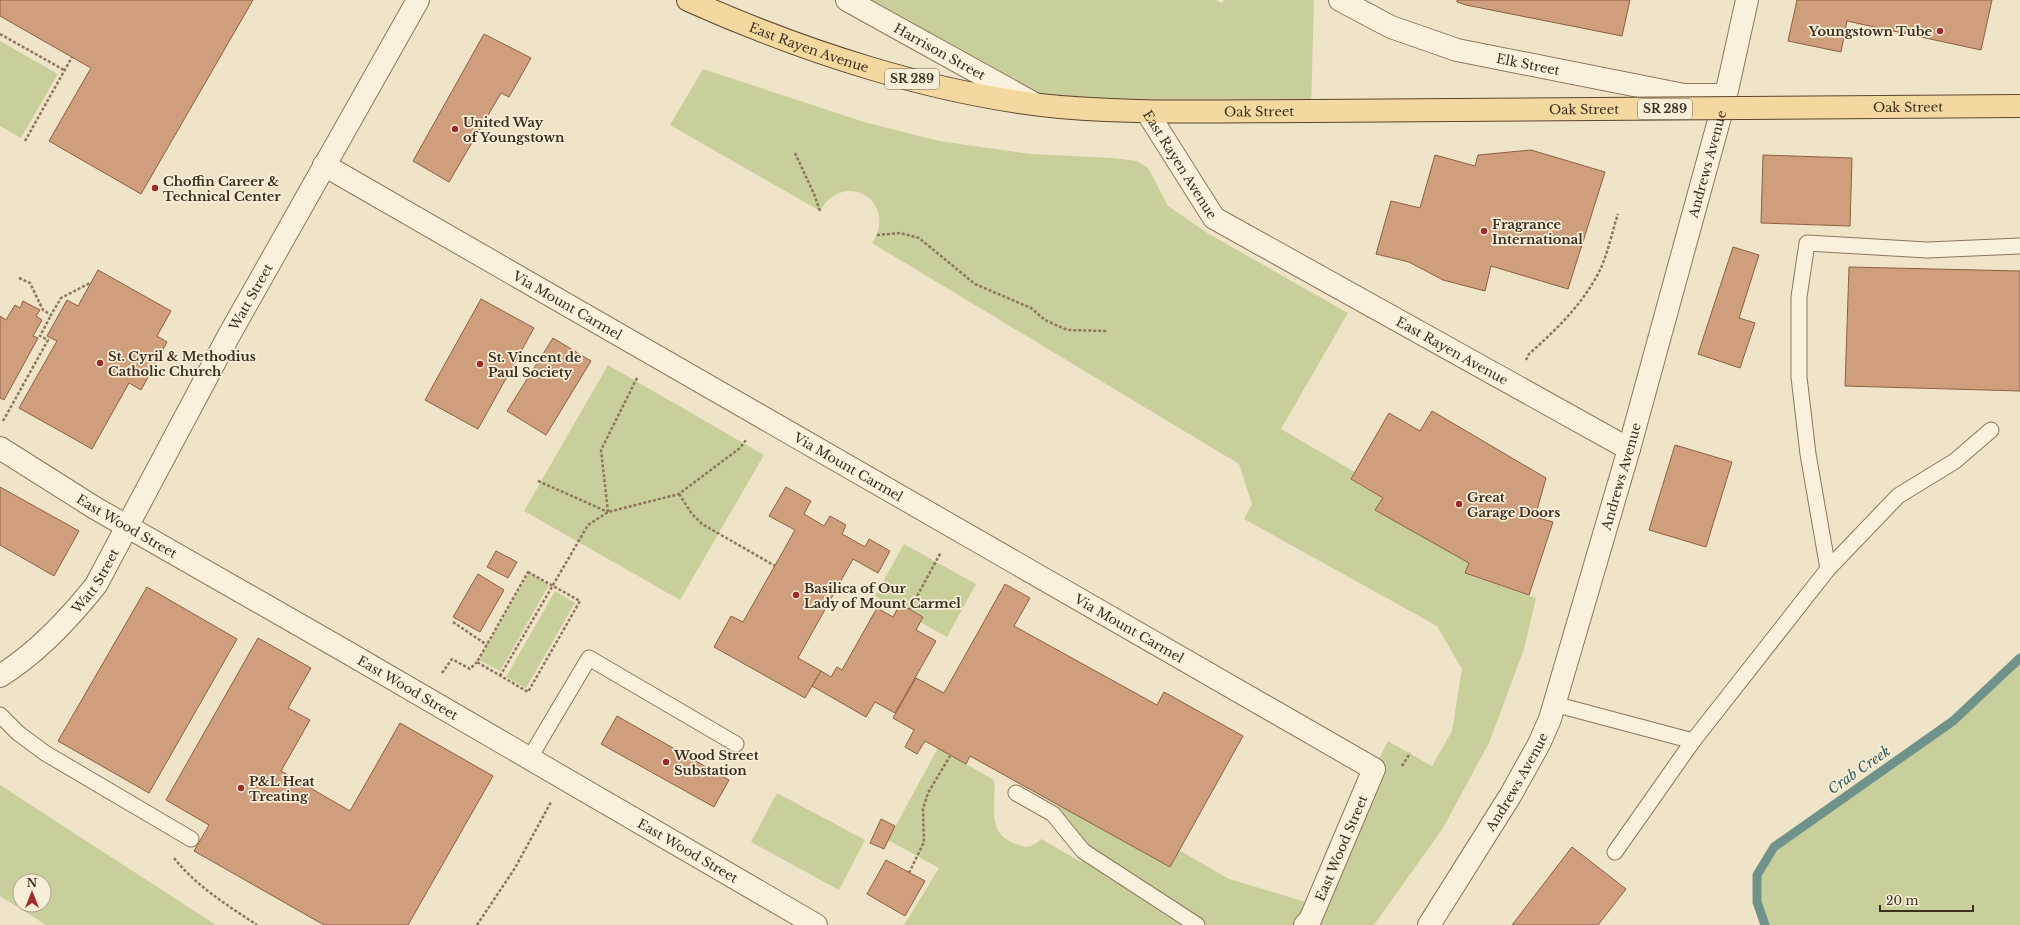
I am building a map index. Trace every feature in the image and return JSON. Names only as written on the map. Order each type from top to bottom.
[{"type":"main road","name":"East Rayen Avenue","points":[[688,0],[738,23],[852,62],[953,90],[1060,107],[1147,112]]},
{"type":"main road","name":"Oak Street","points":[[1147,112],[2020,106]]},
{"type":"street","name":"Watt Street","points":[[0,676],[36,649],[78,608],[96,585],[228,337],[418,0]]},
{"type":"street","name":"Harrison Street","points":[[847,0],[1033,103]]},
{"type":"street","name":"Elk Street","points":[[1340,0],[1391,27],[1457,50],[1684,95],[1726,95]]},
{"type":"street","name":"Andrews Avenue","points":[[1429,925],[1510,796],[1539,744],[1554,704],[1629,449],[1726,95],[1747,0]]},
{"type":"street","name":"East Rayen Avenue","points":[[1147,112],[1214,218],[1629,449]]},
{"type":"street","name":"Via Mount Carmel","points":[[324,165],[1374,769]]},
{"type":"street","name":"East Wood Street","points":[[0,448],[127,526],[351,654],[563,779],[816,925]]},
{"type":"street","name":"East Wood Street","points":[[1305,925],[1310,920],[1342,848],[1374,769]]},
{"type":"lane","points":[[1828,569],[1808,454],[1799,377],[1799,297],[1806,243],[1927,250],[2020,246]]},
{"type":"lane","points":[[1614,852],[1693,741],[1828,569],[1898,496],[1955,461],[1991,430]]},
{"type":"lane","points":[[529,759],[589,658],[736,744]]},
{"type":"lane","points":[[1554,704],[1693,741]]},
{"type":"lane","points":[[0,715],[18,733],[45,752],[191,839]]},
{"type":"lane","points":[[1016,793],[1053,814],[1083,851],[1197,925]]},
{"type":"path","points":[[0,34],[64,70]]},
{"type":"path","points":[[25,140],[72,57]]},
{"type":"path","points":[[795,154],[812,189],[820,211]]},
{"type":"path","points":[[1513,385],[1529,354],[1557,329],[1585,296],[1601,269],[1618,214]]},
{"type":"path","points":[[877,235],[900,233],[920,238],[975,284],[1031,308],[1045,320],[1067,330],[1108,331]]},
{"type":"path","points":[[19,278],[30,283],[43,310],[51,315]]},
{"type":"path","points":[[0,427],[48,340],[40,336],[61,298],[90,283]]},
{"type":"path","points":[[608,512],[601,450],[650,352]]},
{"type":"path","points":[[500,676],[588,525],[608,512],[679,494],[740,448],[766,419]]},
{"type":"path","points":[[538,481],[608,512]]},
{"type":"path","points":[[679,494],[692,514],[702,524],[775,566]]},
{"type":"path","points":[[910,609],[954,528]]},
{"type":"path","points":[[442,673],[452,659],[470,670],[487,645],[528,572],[580,601],[528,692],[476,662]]},
{"type":"path","points":[[453,622],[487,645]]},
{"type":"path","points":[[909,873],[924,842],[923,809],[928,792],[950,756]]},
{"type":"path","points":[[477,925],[515,868],[563,779]]},
{"type":"path","points":[[160,821],[166,848],[186,874],[219,900],[257,925]]},
{"type":"green space","points":[[847,0],[1216,0],[1222,3],[1224,0],[1314,0],[1311,111],[1060,107]]},
{"type":"green space","points":[[0,41],[58,74],[21,138],[0,126]]},
{"type":"green space","points":[[703,69],[864,122],[939,141],[1031,154],[1113,158],[1137,161],[1148,168],[1168,206],[1209,234],[1348,313],[1281,429],[1355,472],[1351,480],[1383,498],[1376,510],[1469,563],[1465,574],[1536,598],[1524,649],[1489,743],[1443,828],[1374,925],[904,925],[939,868],[888,840],[938,748],[994,780],[994,818],[996,826],[1006,839],[1016,844],[1027,847],[1035,844],[1041,839],[1081,862],[1086,853],[1053,814],[1059,805],[1170,867],[1179,850],[1229,879],[1316,905],[1374,769],[1388,741],[1432,766],[1452,731],[1462,669],[1437,626],[1244,519],[1252,504],[1239,464],[872,243],[879,228],[879,215],[874,204],[865,196],[854,191],[842,192],[830,198],[820,211],[670,125]]},
{"type":"green space","points":[[608,365],[764,455],[680,600],[524,511]]},
{"type":"green space","points":[[904,544],[976,584],[947,637],[920,622],[923,616],[900,604],[897,609],[875,596]]},
{"type":"green space","points":[[529,573],[549,585],[500,671],[479,660]]},
{"type":"green space","points":[[555,591],[575,603],[526,688],[506,677]]},
{"type":"green space","points":[[2020,658],[2020,925],[1761,925],[1764,924],[1757,902],[1757,875],[1774,847],[1953,721]]},
{"type":"green space","points":[[0,785],[216,925],[46,925],[27,913],[52,913],[52,873],[12,873],[12,904],[0,896]]},
{"type":"green space","points":[[777,793],[865,840],[839,890],[751,842]]},
{"type":"building","name":"Choffin Career & Technical Center","points":[[0,0],[253,0],[141,194],[49,141],[91,68],[0,16]]},
{"type":"building","points":[[1457,0],[1630,0],[1622,36],[1466,5],[1457,2]]},
{"type":"building","name":"Youngstown Tube","points":[[1797,0],[1992,0],[1981,50],[1847,21],[1841,52],[1788,41]]},
{"type":"building","name":"United Way of Youngstown","points":[[484,34],[531,58],[509,97],[501,93],[449,182],[413,161]]},
{"type":"building","name":"Fragrance International","points":[[1531,150],[1605,172],[1568,289],[1491,266],[1485,291],[1443,280],[1409,262],[1376,254],[1391,201],[1420,208],[1435,155],[1475,166],[1478,155]]},
{"type":"building","points":[[1763,155],[1852,158],[1850,226],[1761,223]]},
{"type":"building","points":[[1733,247],[1759,255],[1739,318],[1755,323],[1740,368],[1698,354]]},
{"type":"building","points":[[1849,267],[2020,271],[2020,391],[1845,386]]},
{"type":"building","name":"St. Cyril & Methodius Catholic Church","points":[[98,270],[171,311],[157,336],[167,342],[141,390],[129,383],[92,449],[19,408],[57,341],[47,336],[67,300],[78,306]]},
{"type":"building","name":"St. Vincent de Paul Society","points":[[481,299],[534,328],[478,429],[425,400]]},
{"type":"building","points":[[23,301],[40,310],[36,316],[42,320],[33,336],[38,338],[4,400],[0,398],[0,316],[6,320],[15,305],[20,308]]},
{"type":"building","points":[[553,338],[591,361],[546,435],[507,411]]},
{"type":"building","name":"Great Garage Doors","points":[[1432,411],[1546,478],[1535,517],[1553,522],[1529,595],[1465,573],[1469,563],[1375,510],[1383,498],[1351,479],[1389,413],[1420,431]]},
{"type":"building","points":[[1675,445],[1732,462],[1706,547],[1649,530]]},
{"type":"building","points":[[0,487],[79,531],[54,576],[0,545]]},
{"type":"building","name":"Basilica of Our Lady of Mount Carmel","points":[[786,487],[811,501],[804,514],[824,526],[830,516],[846,525],[842,534],[865,547],[869,539],[890,551],[878,573],[853,559],[798,658],[821,671],[805,698],[714,647],[731,616],[743,622],[795,530],[769,516]]},
{"type":"building","points":[[496,551],[517,562],[508,578],[487,567]]},
{"type":"building","points":[[478,574],[504,590],[480,632],[453,617]]},
{"type":"building","points":[[1005,584],[1030,598],[1014,626],[1157,705],[1164,692],[1243,736],[1170,867],[970,756],[966,764],[925,741],[917,754],[905,747],[914,730],[893,718],[916,678],[944,693]]},
{"type":"building","points":[[147,587],[237,639],[149,793],[58,741]]},
{"type":"building","points":[[900,604],[923,617],[916,630],[936,641],[895,713],[875,702],[866,717],[812,686],[821,671],[831,677],[837,667],[842,670],[877,608],[893,617]]},
{"type":"building","name":"P&L Heat Treating","points":[[258,638],[311,668],[288,708],[310,720],[281,771],[350,811],[400,723],[493,776],[408,925],[324,925],[194,851],[209,825],[166,800]]},
{"type":"building","name":"Wood Street Substation","points":[[617,716],[729,780],[714,807],[601,744]]},
{"type":"building","points":[[881,819],[895,826],[884,849],[870,843]]},
{"type":"building","points":[[1572,847],[1626,889],[1598,925],[1512,925]]},
{"type":"building","points":[[886,860],[925,881],[905,916],[867,894]]},
{"type":"waterway","name":"Crab Creek","points":[[1765,925],[1757,902],[1757,875],[1774,847],[1953,721],[2020,658]]},
{"type":"place","name":"Youngstown Tube","points":[[1940,31]]},
{"type":"place","name":"United Way of Youngstown","points":[[455,129]]},
{"type":"place","name":"Choffin Career & Technical Center","points":[[155,188]]},
{"type":"place","name":"Fragrance International","points":[[1484,231]]},
{"type":"place","name":"St. Cyril & Methodius Catholic Church","points":[[100,363]]},
{"type":"place","name":"St. Vincent de Paul Society","points":[[480,364]]},
{"type":"place","name":"Great Garage Doors","points":[[1459,504]]},
{"type":"place","name":"Basilica of Our Lady of Mount Carmel","points":[[796,595]]},
{"type":"place","name":"Wood Street Substation","points":[[666,762]]},
{"type":"place","name":"P&L Heat Treating","points":[[241,788]]}]
